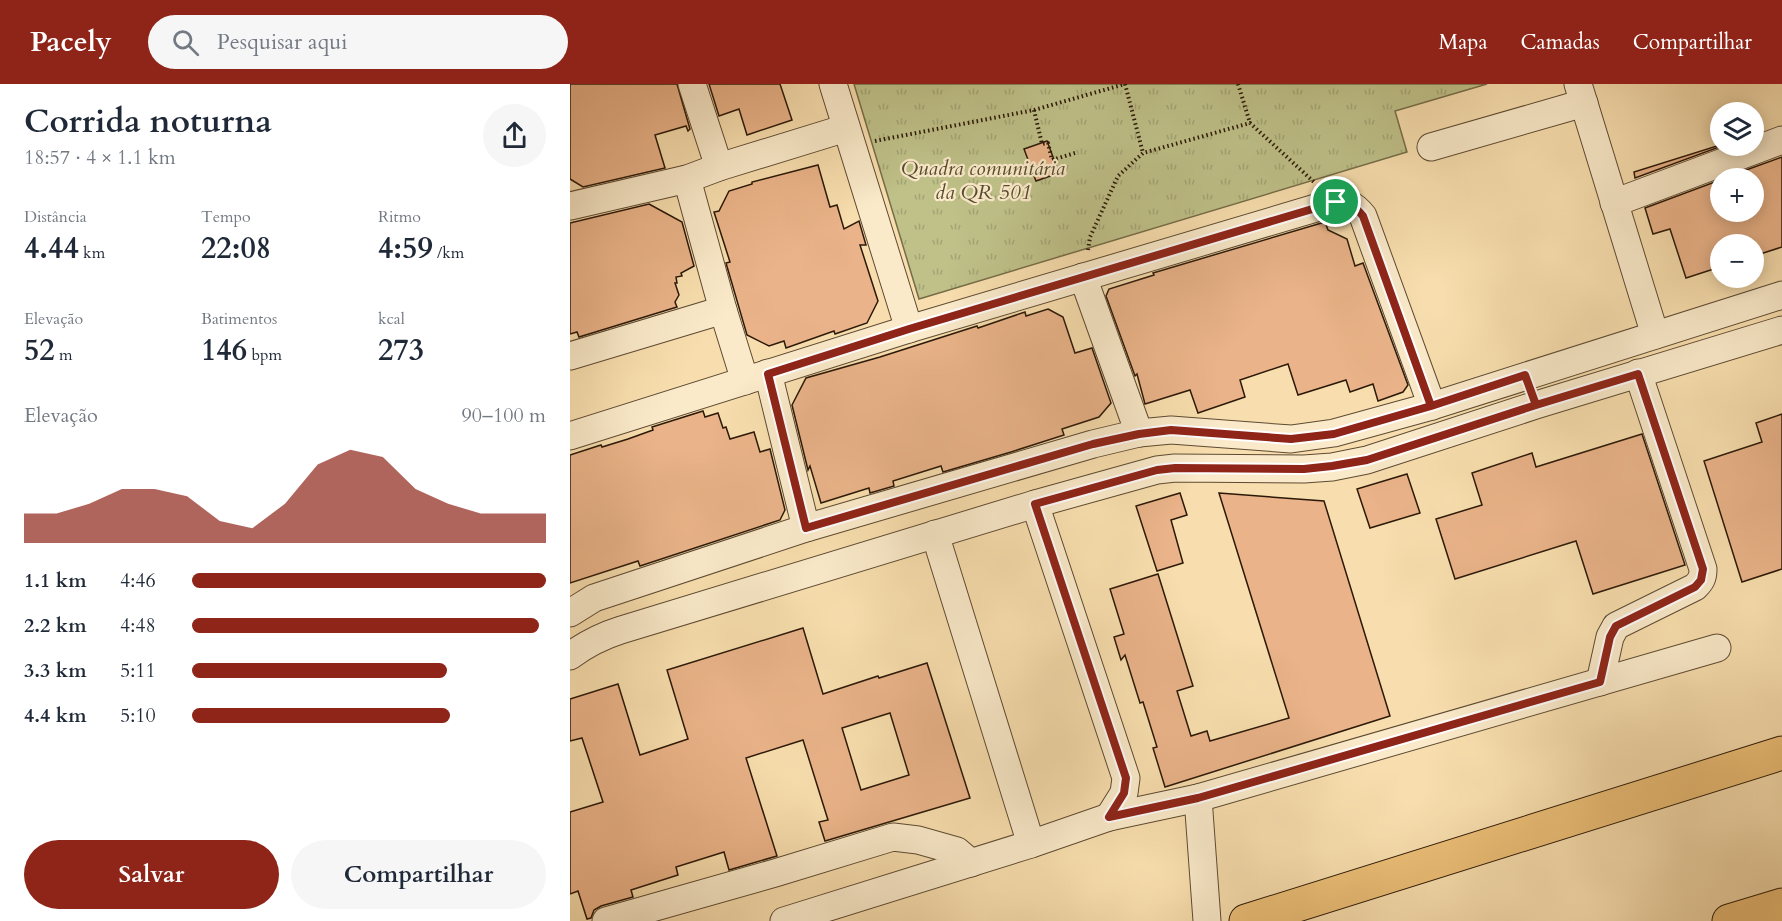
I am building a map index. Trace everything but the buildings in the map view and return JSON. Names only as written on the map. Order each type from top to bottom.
[{"type":"highway","points":[[1246,921],[1782,753]]},
{"type":"highway","points":[[1729,921],[1782,905]]},
{"type":"street","points":[[692,84],[719,167]]},
{"type":"street","points":[[833,84],[909,329]]},
{"type":"street","points":[[1431,147],[1581,93],[1654,335]]},
{"type":"street","points":[[570,206],[687,179],[719,167],[849,137]]},
{"type":"street","points":[[1614,203],[1782,140]]},
{"type":"street","points":[[687,179],[723,310],[756,377],[806,528]]},
{"type":"street","points":[[570,436],[909,329],[1336,202],[1348,203],[1356,207],[1363,216],[1431,406]]},
{"type":"street","points":[[1083,277],[1139,434]]},
{"type":"street","points":[[570,613],[594,598],[806,528],[1093,444],[1171,430],[1291,439],[1334,434],[1431,406],[1782,295]]},
{"type":"street","points":[[570,356],[723,310]]},
{"type":"street","points":[[570,656],[585,645],[621,630],[1035,504],[1157,470],[1175,468],[1304,469],[1367,460],[1536,405],[1782,330]]},
{"type":"street","points":[[1600,682],[1610,637],[1616,626],[1695,587],[1703,576],[1703,569],[1638,374]]},
{"type":"street","points":[[1525,375],[1536,405]]},
{"type":"street","points":[[1035,504],[1126,778],[1124,793],[1109,817]]},
{"type":"street","points":[[935,534],[1030,844]]},
{"type":"street","points":[[784,921],[1109,817],[1198,798],[1717,648]]},
{"type":"street","points":[[1198,798],[1207,921]]},
{"type":"street","points":[[606,921],[893,837],[918,840],[957,851],[971,863]]},
{"type":"path","points":[[849,137],[1034,110],[1125,84],[1143,153]]},
{"type":"path","points":[[1238,84],[1250,123],[1336,202]]},
{"type":"path","points":[[1034,110],[1042,144],[1048,143],[1052,160],[1075,153]]},
{"type":"path","points":[[1083,277],[1090,237],[1118,176],[1143,153],[1250,123]]},
{"type":"green space","name":"Quadra comunitária da QR 501","points":[[854,84],[1487,84],[1395,111],[1407,152],[919,299]]},
{"type":"route","points":[[1336,202],[909,329],[768,374],[806,528],[1093,444],[1139,434],[1171,430],[1291,439],[1334,434],[1431,406],[1525,375],[1536,405],[1367,460],[1304,469],[1175,468],[1157,470],[1035,504],[1126,778],[1124,793],[1109,817],[1198,798],[1600,682],[1612,630],[1695,587],[1703,576],[1703,569],[1638,374],[1536,405],[1525,375],[1478,391],[1431,406],[1363,216],[1356,207],[1348,203],[1336,202]]}]
